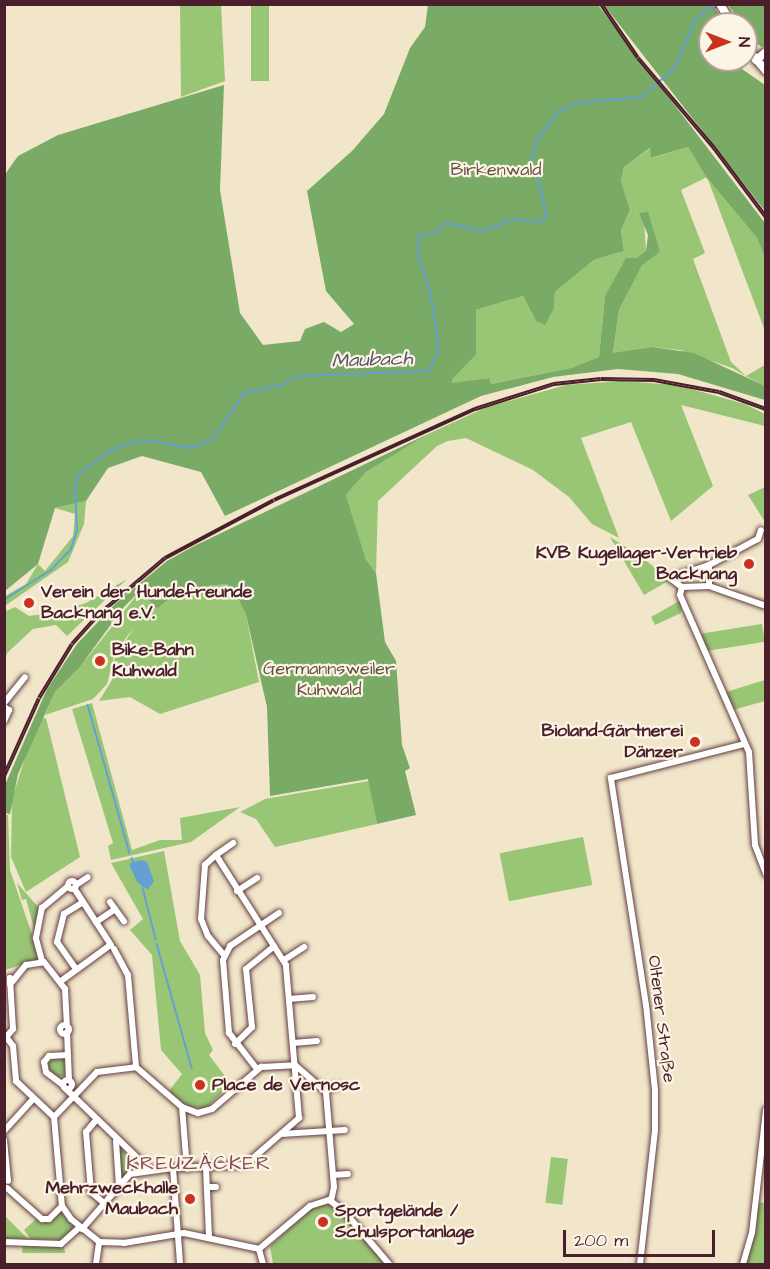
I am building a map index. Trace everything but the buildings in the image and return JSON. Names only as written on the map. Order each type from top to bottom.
[{"type":"street","points":[[761,530],[751,544],[709,565],[670,578],[682,587],[708,585],[765,606]]},
{"type":"street","points":[[708,585],[709,565]]},
{"type":"street","points":[[682,587],[680,595],[751,761],[755,845],[765,874]]},
{"type":"street","points":[[4,721],[9,710],[4,705],[25,677]]},
{"type":"street","name":"Oltener Straße","points":[[640,1264],[655,1130],[655,1090],[646,1005],[611,778],[744,744]]},
{"type":"street","points":[[233,843],[205,865],[201,919],[208,936],[224,955],[229,1033],[235,1044],[257,1070]]},
{"type":"street","points":[[216,855],[237,891],[284,960],[300,1133]]},
{"type":"street","points":[[64,1087],[69,1080],[67,1029],[61,981],[42,961],[36,944],[41,912],[45,903],[88,877]]},
{"type":"street","points":[[237,891],[256,878]]},
{"type":"street","points":[[73,886],[128,975],[136,1067],[182,1107],[194,1113],[208,1112],[257,1070],[295,1065],[324,1089],[333,1175],[331,1201],[389,1264]]},
{"type":"street","points":[[76,969],[59,948],[60,928],[64,914],[83,902]]},
{"type":"street","points":[[110,902],[124,921]]},
{"type":"street","points":[[96,922],[115,909]]},
{"type":"street","points":[[224,955],[279,913]]},
{"type":"street","points":[[235,1044],[252,1027],[246,969],[274,946]]},
{"type":"street","points":[[61,981],[111,947]]},
{"type":"street","points":[[284,960],[304,947]]},
{"type":"street","points":[[42,961],[26,965],[11,983],[13,1029],[6,1034],[13,1046],[16,1081],[54,1117],[62,1206],[81,1228],[99,1242],[124,1243],[178,1233],[259,1250]]},
{"type":"street","points":[[289,999],[313,997]]},
{"type":"street","points":[[293,1043],[316,1041]]},
{"type":"street","points":[[68,1055],[49,1056],[44,1062],[46,1072],[116,1134],[119,1186]]},
{"type":"street","points":[[54,1117],[93,1073],[136,1067]]},
{"type":"street","points":[[324,1089],[338,1086]]},
{"type":"street","points":[[4,1131],[33,1099]]},
{"type":"street","points":[[182,1107],[187,1169]]},
{"type":"street","points":[[743,1264],[752,1233],[765,1110]]},
{"type":"street","points":[[4,1242],[61,1244],[81,1228],[130,1174],[148,1168],[187,1169],[245,1165],[299,1118]]},
{"type":"street","points":[[97,1119],[86,1132],[91,1192],[104,1203]]},
{"type":"street","points":[[281,1134],[345,1130]]},
{"type":"street","points":[[4,1140],[6,1184],[42,1220],[49,1219],[62,1206]]},
{"type":"street","points":[[116,1141],[148,1168]]},
{"type":"street","points":[[173,1168],[180,1264]]},
{"type":"street","points":[[206,1168],[209,1238]]},
{"type":"street","points":[[333,1175],[348,1174]]},
{"type":"street","points":[[207,1187],[216,1187]]},
{"type":"street","points":[[259,1250],[310,1206],[331,1201]]},
{"type":"street","points":[[96,1264],[99,1242]]},
{"type":"street","points":[[259,1250],[263,1264]]},
{"type":"green space","points":[[180,5],[221,5],[225,81],[181,97]]},
{"type":"green space","points":[[251,5],[269,5],[269,81],[251,81]]},
{"type":"green space","name":"Birkenwald","points":[[428,5],[598,5],[765,223],[765,258],[757,238],[706,177],[688,147],[651,158],[650,148],[624,167],[621,180],[630,210],[621,230],[624,251],[594,260],[555,292],[554,308],[545,325],[536,321],[523,296],[476,310],[476,355],[452,379],[452,383],[490,378],[491,384],[571,368],[599,357],[605,296],[626,258],[637,258],[646,251],[648,235],[639,213],[648,212],[660,252],[642,265],[619,310],[613,353],[653,347],[694,353],[765,386],[765,400],[678,374],[618,369],[553,377],[481,396],[225,516],[201,472],[142,456],[108,468],[86,501],[55,508],[38,564],[5,591],[4,177],[18,156],[58,135],[224,85],[220,190],[240,313],[263,345],[300,341],[305,329],[324,322],[341,332],[354,324],[326,291],[307,191],[352,151],[384,114],[410,48],[425,27]]},
{"type":"green space","points":[[604,5],[712,5],[717,12],[698,12],[698,72],[746,72],[765,85],[765,211]]},
{"type":"green space","points":[[729,5],[765,5],[765,44],[762,47],[758,44],[758,12],[734,12]]},
{"type":"green space","points":[[688,147],[706,177],[681,190],[705,253],[693,259],[731,362],[746,376],[765,365],[765,386],[751,379],[732,368],[680,350],[653,347],[613,354],[619,310],[642,264],[660,252],[644,221],[646,251],[605,296],[599,357],[571,368],[491,384],[490,378],[452,384],[451,379],[476,355],[476,310],[523,296],[536,321],[554,308],[555,292],[594,260],[624,251],[621,230],[630,210],[621,180],[624,167],[651,148],[652,158]]},
{"type":"green space","points":[[708,179],[757,238],[765,258],[765,331]]},
{"type":"green space","points":[[621,381],[677,385],[745,404],[765,414],[765,426],[681,405],[713,486],[671,521],[631,422],[581,438],[619,538],[592,524],[569,497],[533,470],[466,438],[448,441],[437,446],[378,501],[376,573],[366,561],[346,495],[366,472],[430,433],[487,407],[566,385]]},
{"type":"green space","name":"Germannsweiler Kuhwald","points":[[430,433],[366,472],[346,495],[366,560],[376,573],[385,642],[396,661],[402,745],[410,768],[405,771],[416,815],[377,824],[368,779],[270,796],[267,707],[246,615],[234,590],[227,584],[197,587],[174,595],[157,609],[140,591],[123,608],[80,667],[55,692],[18,774],[10,814],[5,813],[5,785],[47,689],[77,644],[116,603],[167,561],[192,547]]},
{"type":"green space","points":[[765,487],[765,522],[748,495]]},
{"type":"green space","points":[[86,501],[84,524],[68,562],[5,606],[5,596],[26,584],[38,564],[45,571],[73,536],[75,514],[55,508]]},
{"type":"green space","points":[[610,537],[639,555],[670,580],[644,595]]},
{"type":"green space","points":[[127,579],[67,636],[56,625],[33,629],[7,653],[5,662],[6,611],[15,607],[29,616],[58,612],[86,603]]},
{"type":"green space","points":[[227,584],[234,590],[246,615],[259,682],[160,714],[130,697],[99,701],[112,680],[114,660],[134,627],[115,653],[107,684],[93,699],[45,715],[55,692],[80,667],[140,591],[157,609],[174,595],[197,587]]},
{"type":"green space","points":[[681,600],[681,613],[655,625],[651,617]]},
{"type":"green space","points":[[762,624],[765,642],[705,651],[702,634]]},
{"type":"green space","points":[[765,680],[765,701],[733,710],[726,692]]},
{"type":"green space","points":[[92,703],[132,850],[160,840],[182,840],[180,818],[240,807],[191,842],[111,860],[108,846],[113,843],[72,709]]},
{"type":"green space","points":[[46,718],[80,857],[26,892],[11,857],[12,799],[30,742],[41,719]]},
{"type":"green space","points":[[369,781],[377,824],[275,847],[256,819],[240,812],[265,799]]},
{"type":"green space","points":[[5,815],[8,815],[10,870],[39,955],[36,960],[5,970]]},
{"type":"green space","points":[[583,837],[592,885],[509,901],[500,853]]},
{"type":"green space","points":[[164,851],[180,941],[200,975],[205,1033],[213,1050],[209,1055],[231,1084],[206,1108],[188,1107],[169,1091],[182,1074],[161,1050],[152,955],[130,930],[143,919],[111,863]]},
{"type":"green space","points":[[17,883],[40,909],[35,932],[26,899],[22,900]]},
{"type":"green space","points":[[58,1057],[65,1060],[68,1067],[65,1074],[58,1077],[51,1074],[48,1067],[51,1060]]},
{"type":"green space","points":[[119,1147],[139,1166],[121,1179]]},
{"type":"green space","points":[[551,1157],[568,1159],[562,1205],[545,1203]]},
{"type":"green space","name":"Sportgelände / Schulsportanlage","points":[[328,1202],[334,1205],[387,1264],[273,1264],[270,1246],[312,1208]]},
{"type":"green space","points":[[757,1202],[765,1203],[765,1264],[744,1264]]},
{"type":"green space","points":[[61,1212],[75,1228],[64,1240],[31,1239],[24,1230],[37,1218],[48,1223]]},
{"type":"green space","points":[[5,1216],[29,1240],[5,1239]]},
{"type":"green space","points":[[23,1244],[64,1246],[65,1253],[22,1253]]},
{"type":"water","points":[[140,860],[147,862],[154,881],[148,890],[137,882],[129,864]]},
{"type":"waterway","name":"Maubach","points":[[725,6],[731,4]]},
{"type":"waterway","name":"Maubach","points":[[754,4],[766,5]]},
{"type":"waterway","name":"Maubach","points":[[4,600],[51,570],[71,549],[77,531],[75,488],[79,474],[110,451],[134,442],[153,441],[188,448],[200,445],[214,438],[244,393],[282,385],[298,376],[429,371],[438,353],[437,333],[430,292],[418,258],[419,235],[437,233],[446,223],[484,231],[514,219],[540,222],[546,216],[540,185],[530,165],[537,140],[557,113],[576,103],[641,97],[674,69],[696,19],[705,10],[717,7]]},
{"type":"waterway","points":[[88,705],[130,853]]},
{"type":"waterway","points":[[132,858],[134,863]]},
{"type":"waterway","points":[[143,888],[156,939]]},
{"type":"waterway","points":[[157,944],[192,1068]]},
{"type":"railway","points":[[601,4],[638,58],[714,148],[766,217]]},
{"type":"railway","points":[[4,776],[39,698],[72,644],[98,615],[165,558],[274,500],[475,409],[554,384],[601,379],[654,380],[719,392],[766,409]]},
{"type":"place","name":"KVB Kugellager-Vertrieb Backnang","points":[[749,564]]},
{"type":"place","name":"Verein der Hundefreunde Backnang e.V.","points":[[29,603]]},
{"type":"place","name":"Bike-Bahn Kuhwald","points":[[100,661]]},
{"type":"place","name":"Bioland-Gärtnerei Dänzer","points":[[695,742]]},
{"type":"place","name":"Place de Vernosc","points":[[200,1085]]},
{"type":"place","name":"Mehrzweckhalle Maubach","points":[[190,1199]]},
{"type":"place","name":"Sportgelände / Schulsportanlage","points":[[323,1222]]},
{"type":"district","name":"KREUZÄCKER","points":[[199,1163]]}]
